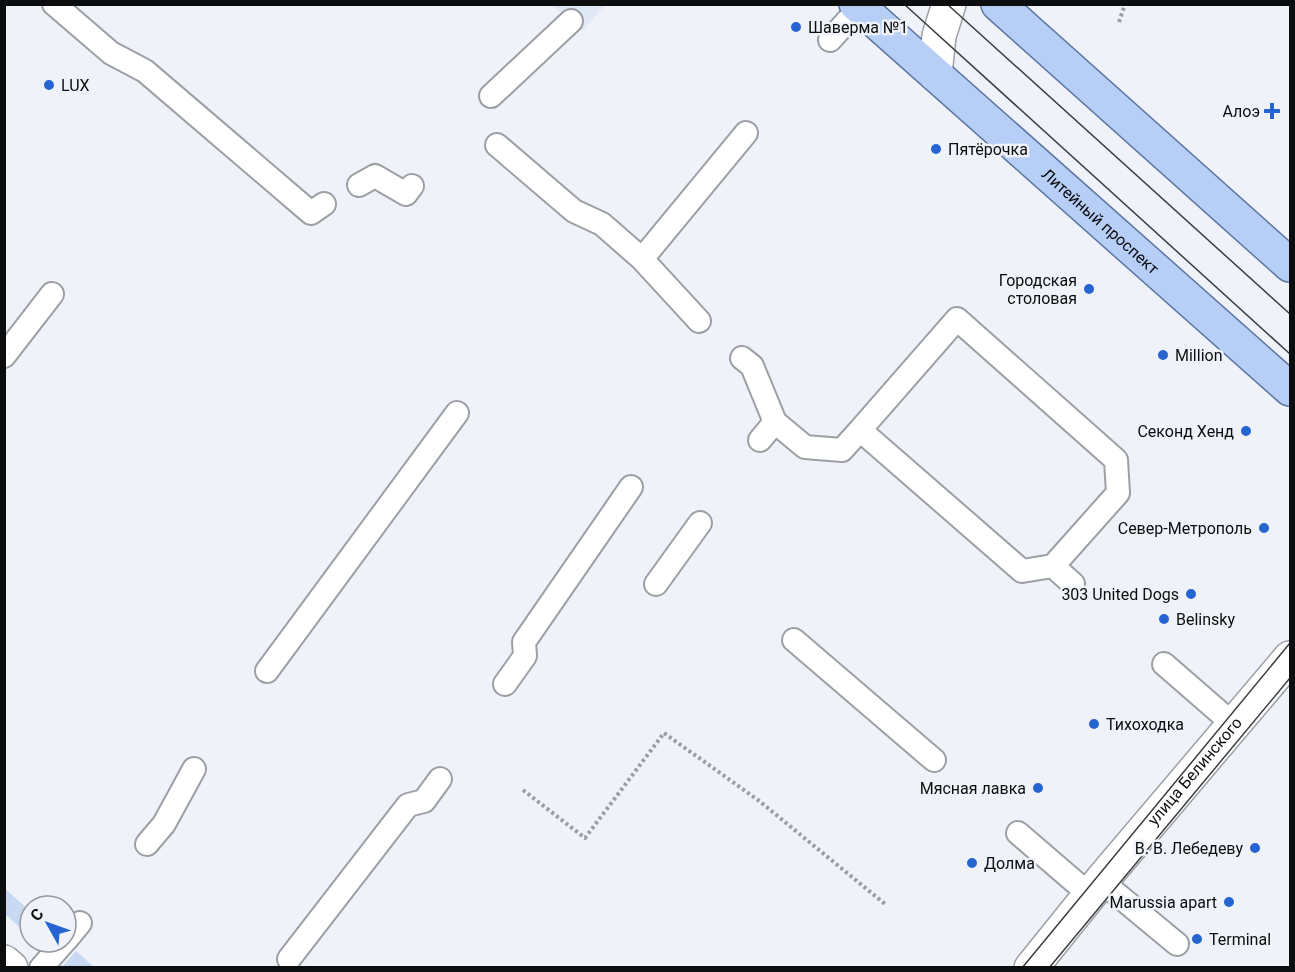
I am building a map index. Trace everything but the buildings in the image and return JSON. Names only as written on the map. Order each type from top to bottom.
[{"type":"main road","points":[[935,74],[939,36],[949,4]]},
{"type":"main road","name":"Литейный проспект","points":[[858,6],[1290,389]]},
{"type":"main road","points":[[1009,8],[1290,265]]},
{"type":"main road","name":"улица Белинского","points":[[1031,968],[1290,658]]},
{"type":"main road","points":[[4,962],[11,968]]},
{"type":"lane","points":[[54,4],[111,53],[151,64],[310,213],[324,204]]},
{"type":"lane","points":[[830,40],[858,6]]},
{"type":"lane","points":[[491,96],[571,21]]},
{"type":"lane","points":[[642,259],[746,133]]},
{"type":"lane","points":[[497,144],[574,211],[602,224],[642,259],[699,321]]},
{"type":"lane","points":[[359,185],[375,176],[405,194],[412,186]]},
{"type":"lane","points":[[4,356],[52,294]]},
{"type":"lane","points":[[742,358],[752,366],[775,422],[805,447],[842,450],[957,319],[1116,460],[1118,493],[1053,566],[1022,571],[860,430]]},
{"type":"lane","points":[[267,671],[457,413]]},
{"type":"lane","points":[[760,440],[775,422]]},
{"type":"lane","points":[[505,684],[525,656],[524,642],[631,487]]},
{"type":"lane","points":[[656,584],[700,523]]},
{"type":"lane","points":[[1053,566],[1073,584]]},
{"type":"lane","points":[[794,640],[934,760]]},
{"type":"lane","points":[[1164,664],[1233,724]]},
{"type":"lane","points":[[147,844],[164,824],[194,769]]},
{"type":"lane","points":[[289,959],[408,805],[424,801],[440,778]]},
{"type":"lane","points":[[1018,832],[1177,944]]},
{"type":"lane","points":[[41,968],[53,954]]},
{"type":"path","points":[[1119,22],[1125,4]]},
{"type":"path","points":[[523,790],[585,838],[664,733],[758,800],[885,904]]},
{"type":"shaded area","points":[[552,5],[605,5],[582,31]]},
{"type":"shaded area","points":[[4,888],[18,900],[18,926],[5,914]]},
{"type":"shaded area","points":[[78,953],[94,967],[62,967],[73,954]]},
{"type":"tram line","points":[[904,4],[1290,354]]},
{"type":"tram line","points":[[947,4],[1290,314]]},
{"type":"tram line","points":[[1022,968],[1290,643]]},
{"type":"tram line","points":[[1049,968],[1290,678]]},
{"type":"place","name":"Шаверма №1","points":[[796,27]]},
{"type":"place","name":"LUX","points":[[49,85]]},
{"type":"place","name":"Алоэ","points":[[1272,111]]},
{"type":"place","name":"Пятёрочка","points":[[936,149]]},
{"type":"place","name":"Городская столовая","points":[[1089,289]]},
{"type":"place","name":"Million","points":[[1163,355]]},
{"type":"place","name":"Секонд Хенд","points":[[1246,431]]},
{"type":"place","name":"Север-Метрополь","points":[[1264,528]]},
{"type":"place","name":"303 United Dogs","points":[[1191,594]]},
{"type":"place","name":"Belinsky","points":[[1164,619]]},
{"type":"place","name":"Тихоходка","points":[[1094,724]]},
{"type":"place","name":"Мясная лавка","points":[[1038,788]]},
{"type":"place","name":"В. В. Лебедеву","points":[[1255,848]]},
{"type":"place","name":"Долма","points":[[972,863]]},
{"type":"place","name":"Marussia apart","points":[[1229,902]]},
{"type":"place","name":"Terminal","points":[[1197,939]]}]
